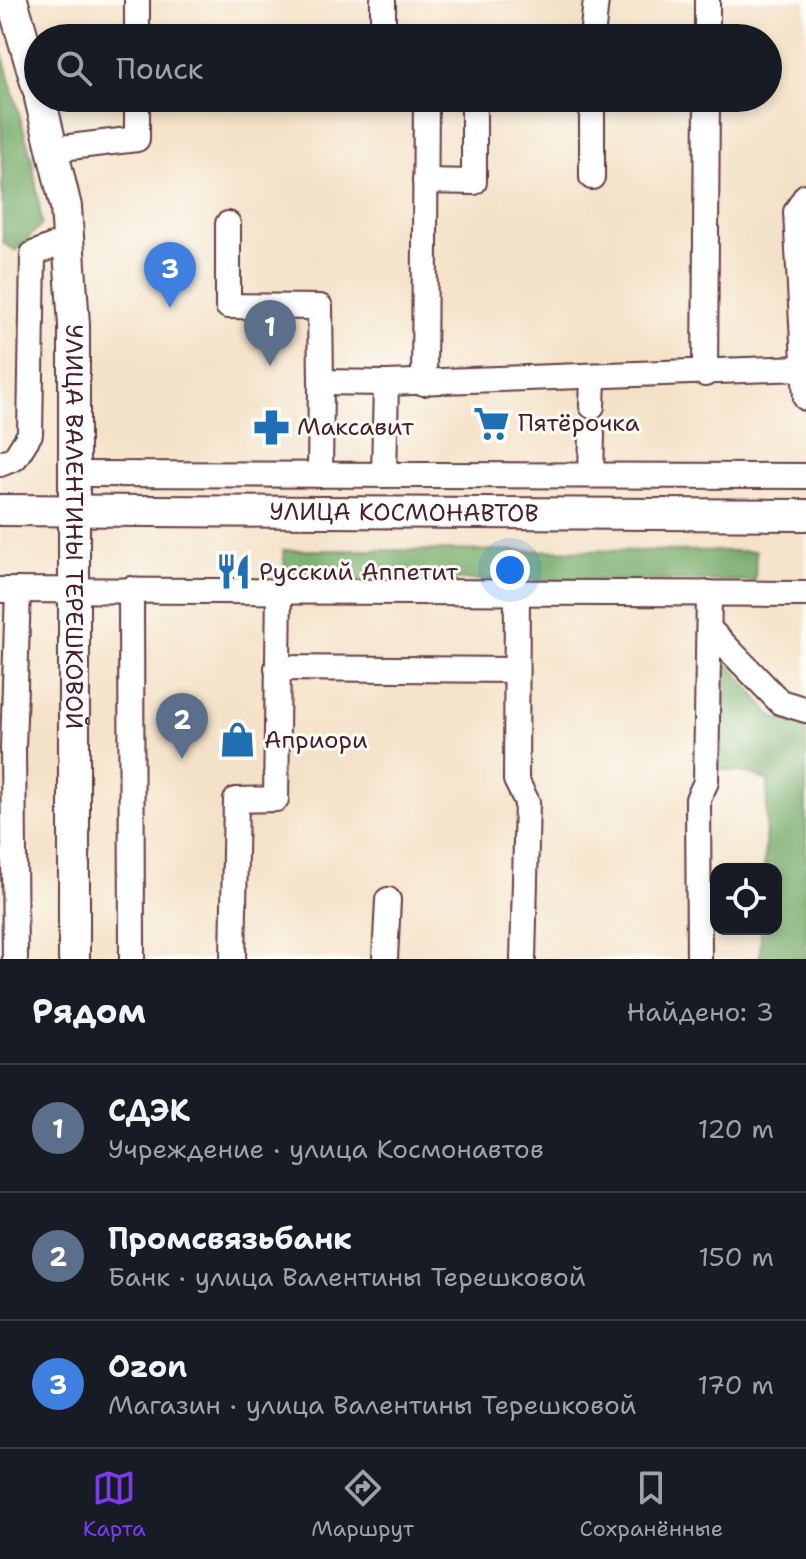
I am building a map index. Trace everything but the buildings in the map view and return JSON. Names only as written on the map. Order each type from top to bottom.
[{"type":"main road","points":[[12,0],[24,41]]},
{"type":"main road","name":"УЛИЦА ВАЛЕНТИНЫ ТЕРЕШКОВОЙ","points":[[44,112],[70,239],[76,474],[74,959]]},
{"type":"main road","name":"УЛИЦА КОСМОНАВТОВ","points":[[0,510],[361,512],[802,508]]},
{"type":"lane","points":[[137,0],[137,24]]},
{"type":"lane","points":[[593,24],[596,0]]},
{"type":"lane","points":[[707,0],[707,24]]},
{"type":"lane","points":[[53,149],[137,139],[137,112]]},
{"type":"lane","points":[[424,383],[426,112]]},
{"type":"lane","points":[[425,181],[474,182],[474,112]]},
{"type":"lane","points":[[592,112],[592,177]]},
{"type":"lane","points":[[705,374],[707,112]]},
{"type":"lane","points":[[806,196],[796,212],[806,398]]},
{"type":"lane","points":[[228,224],[228,306],[320,307],[320,475]]},
{"type":"lane","points":[[0,464],[15,458],[30,434],[33,254],[70,239]]},
{"type":"lane","points":[[321,382],[424,383],[803,368]]},
{"type":"lane","points":[[592,406],[593,378]]},
{"type":"lane","points":[[361,512],[373,475],[386,383]]},
{"type":"lane","points":[[591,475],[592,434]]},
{"type":"lane","points":[[76,474],[806,476]]},
{"type":"lane","points":[[131,589],[132,959]]},
{"type":"lane","points":[[15,959],[6,748],[9,590],[806,594]]},
{"type":"lane","points":[[233,959],[236,800],[276,799],[279,591]]},
{"type":"lane","points":[[517,591],[516,780],[527,802],[523,959]]},
{"type":"lane","points":[[699,959],[698,799],[706,782],[709,593]]},
{"type":"lane","points":[[710,630],[780,702],[806,710]]},
{"type":"lane","points":[[277,668],[516,670]]},
{"type":"lane","points":[[385,959],[388,900]]},
{"type":"green space","points":[[0,46],[32,159],[42,224],[16,251],[3,243]]},
{"type":"green space","points":[[283,550],[756,551],[755,581],[286,579]]},
{"type":"green space","points":[[727,662],[774,718],[806,723],[806,959],[760,959],[761,935],[782,935],[782,863],[764,863],[768,781],[752,774],[719,769]]},
{"type":"place","name":"Ozon","points":[[170,308]]},
{"type":"place","name":"СДЭК","points":[[270,366]]},
{"type":"place","name":"Пятёрочка","points":[[492,423]]},
{"type":"place","name":"Максавит","points":[[271,427]]},
{"type":"place","name":"Русский Аппетит","points":[[233,572]]},
{"type":"place","name":"Априори","points":[[238,740]]},
{"type":"place","name":"Промсвязьбанк","points":[[182,759]]}]
